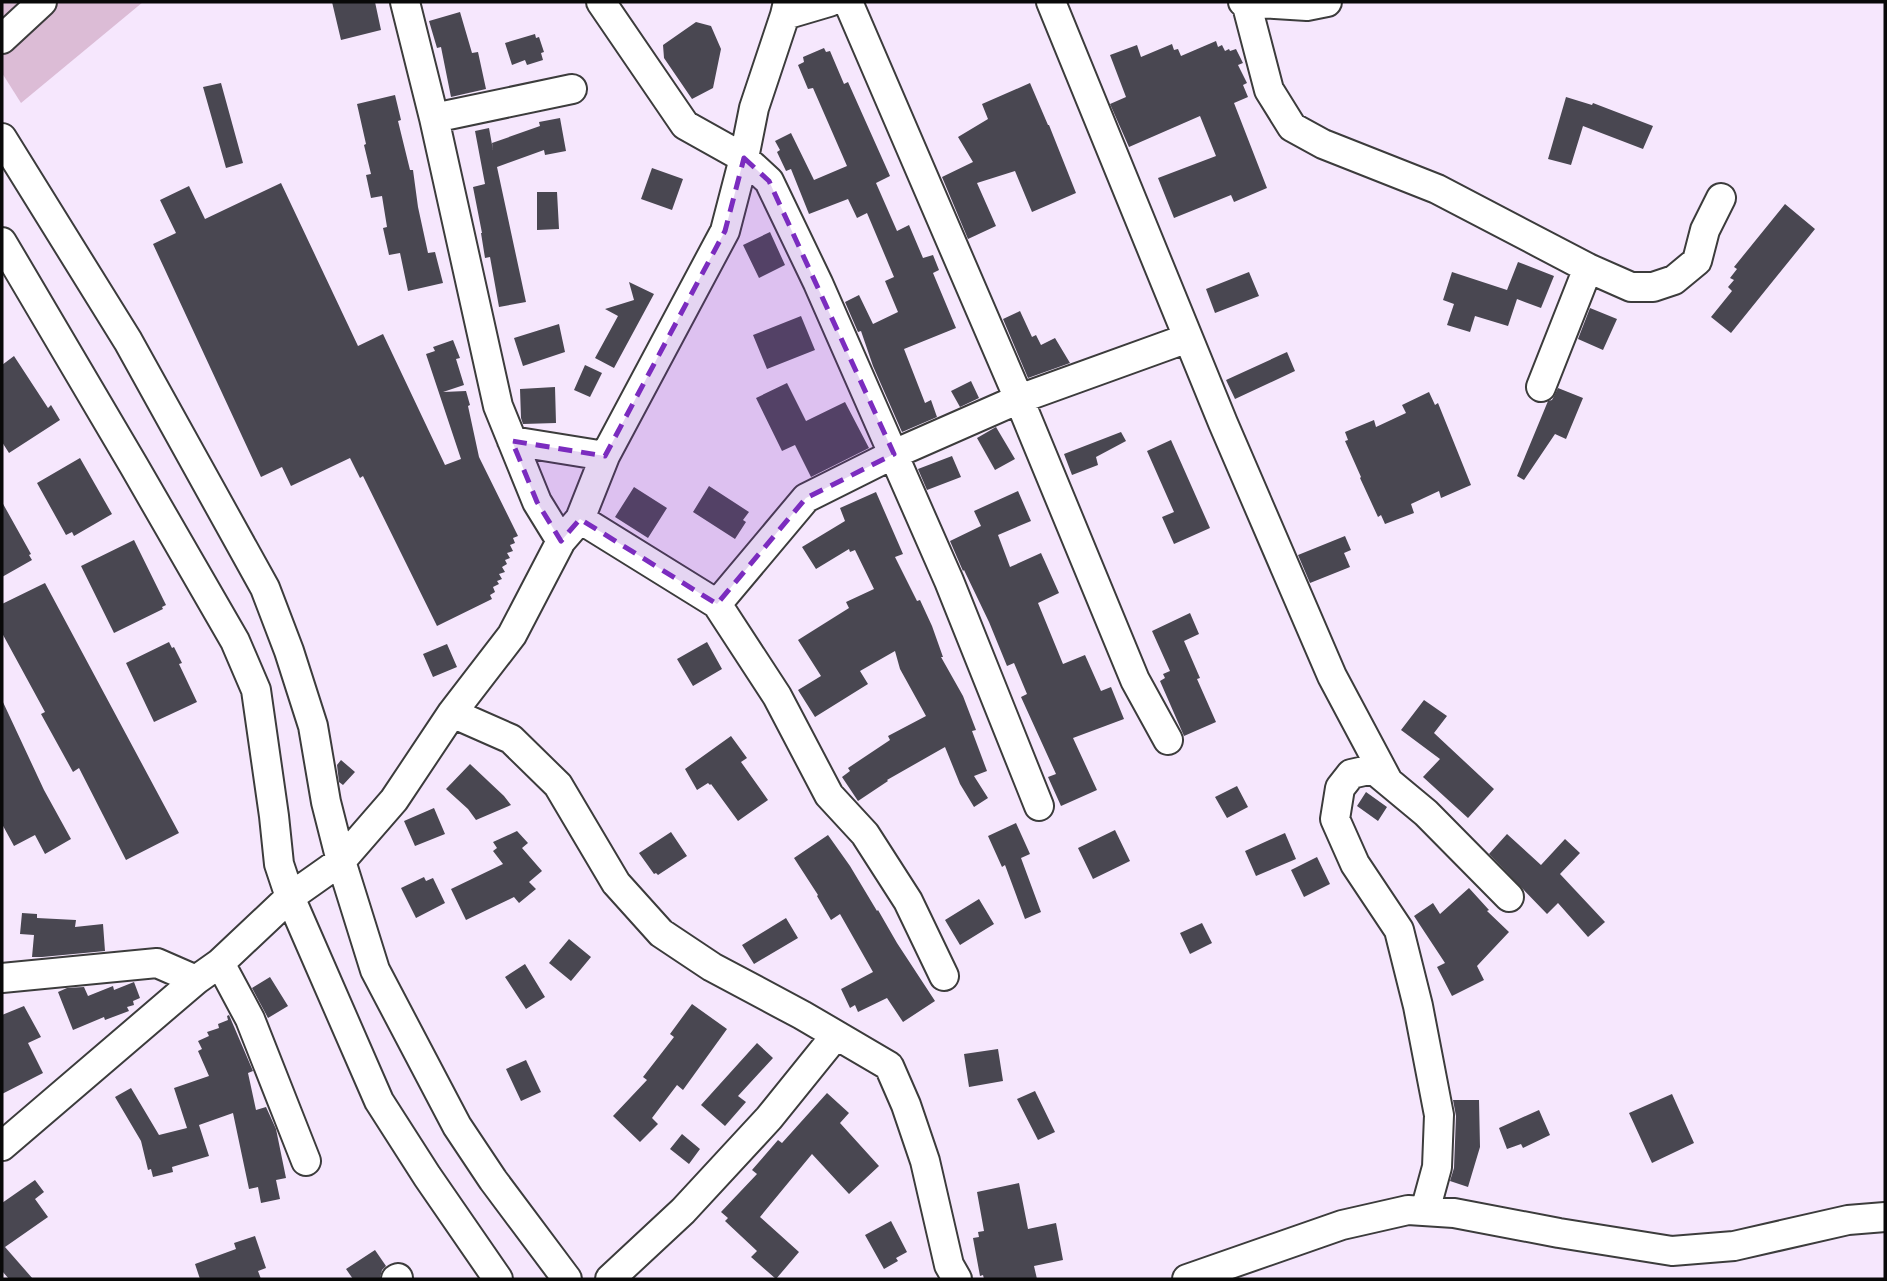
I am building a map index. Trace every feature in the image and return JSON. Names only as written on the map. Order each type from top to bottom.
[{"type":"street","points":[[2,39],[42,2]]},
{"type":"street","points":[[405,2],[434,118],[498,406],[537,502],[561,541]]},
{"type":"street","points":[[601,2],[685,125],[744,158],[769,181],[818,284],[949,581],[1039,806]]},
{"type":"street","points":[[2,1146],[314,881],[394,800],[452,713],[512,635],[561,541],[580,519],[605,456],[725,231],[754,108],[786,8],[829,2]]},
{"type":"street","points":[[848,2],[1019,399],[1135,680],[1168,740]]},
{"type":"street","points":[[1051,2],[1188,338],[1332,676],[1388,780]]},
{"type":"street","points":[[1327,2],[1307,6],[1244,2],[1269,90],[1292,127],[1324,144],[1437,189],[1588,268],[1631,287],[1653,287],[1674,280],[1697,261],[1705,230],[1721,198]]},
{"type":"street","points":[[434,118],[572,89]]},
{"type":"street","points":[[2,138],[128,341],[265,588],[289,650],[313,726],[326,802],[314,881],[379,1101],[498,1279]]},
{"type":"street","points":[[2,242],[235,641],[256,690],[279,864],[314,881],[375,970],[457,1126],[493,1180],[567,1279]]},
{"type":"street","points":[[1541,387],[1588,268]]},
{"type":"street","points":[[717,604],[806,498],[894,454],[1019,399],[1188,338]]},
{"type":"street","points":[[512,441],[605,456]]},
{"type":"street","points":[[580,519],[717,604],[777,696],[829,795],[865,834],[908,901],[944,976]]},
{"type":"street","points":[[452,713],[511,739],[558,785],[616,883],[662,933],[712,967],[889,1066],[925,1161],[949,1265],[957,1279]]},
{"type":"street","points":[[1426,1211],[1437,1167],[1438,1115],[1418,1006],[1399,930],[1355,864],[1335,819],[1340,788],[1351,774],[1373,769],[1426,813],[1509,897]]},
{"type":"street","points":[[220,962],[250,1018],[306,1161]]},
{"type":"street","points":[[2,978],[158,963],[196,980]]},
{"type":"street","points":[[610,1279],[683,1211],[769,1118],[836,1035]]},
{"type":"street","points":[[1187,1279],[1342,1225],[1408,1210],[1454,1213],[1672,1251],[1734,1246],[1848,1220],[1885,1217]]},
{"type":"highlighted area","points":[[744,158],[769,181],[894,454],[806,498],[717,604],[580,519],[561,541],[537,502],[512,441],[605,456],[725,231]]},
{"type":"shaded area","points":[[2,2],[143,2],[21,103],[2,73]]},
{"type":"building","points":[[332,2],[375,2],[381,30],[341,40]]},
{"type":"building","points":[[460,12],[472,53],[478,52],[486,89],[451,97],[441,47],[437,48],[429,21]]},
{"type":"building","points":[[696,22],[711,26],[721,49],[713,88],[692,99],[664,58],[663,45]]},
{"type":"building","points":[[535,34],[536,38],[539,37],[544,52],[541,53],[543,60],[527,65],[525,60],[512,65],[505,43]]},
{"type":"building","points":[[1216,41],[1218,47],[1222,45],[1225,51],[1236,49],[1243,63],[1238,65],[1247,83],[1243,85],[1248,97],[1234,103],[1267,188],[1234,202],[1231,195],[1174,218],[1158,178],[1216,156],[1200,116],[1129,147],[1110,104],[1126,97],[1110,55],[1137,45],[1141,57],[1172,44],[1181,56]]},
{"type":"building","points":[[824,48],[826,52],[830,51],[844,84],[848,82],[890,176],[876,183],[897,231],[909,225],[923,258],[933,255],[939,270],[933,273],[956,328],[904,349],[925,403],[931,400],[937,417],[902,432],[861,331],[858,332],[845,302],[859,295],[873,324],[898,312],[885,281],[894,277],[867,213],[857,218],[848,199],[809,214],[791,169],[786,171],[777,152],[780,150],[775,141],[791,133],[814,180],[847,166],[813,88],[808,89],[798,65],[804,62],[803,57]]},
{"type":"building","points":[[221,83],[243,163],[226,168],[203,87]]},
{"type":"building","points":[[1030,83],[1076,193],[1032,212],[1015,171],[977,183],[996,226],[968,239],[942,177],[973,162],[958,137],[988,119],[982,104]]},
{"type":"building","points":[[395,95],[401,120],[398,121],[410,170],[413,170],[428,253],[435,252],[443,283],[408,291],[400,253],[389,255],[383,228],[387,227],[382,196],[371,198],[366,175],[371,174],[357,104]]},
{"type":"building","points":[[1566,97],[1592,105],[1593,103],[1653,126],[1643,149],[1583,126],[1571,165],[1548,159]]},
{"type":"building","points":[[560,118],[566,151],[545,155],[544,150],[497,167],[526,302],[499,307],[490,257],[485,258],[473,187],[485,184],[475,131],[489,128],[493,150],[492,143],[540,126],[539,122]]},
{"type":"building","points":[[652,168],[683,179],[672,210],[641,199]]},
{"type":"building","points":[[281,183],[358,346],[383,334],[445,465],[461,459],[426,354],[435,351],[433,347],[453,340],[460,358],[456,359],[464,385],[443,392],[466,391],[479,457],[518,536],[513,538],[515,543],[510,545],[513,551],[507,553],[510,558],[505,560],[507,564],[502,567],[505,572],[499,574],[502,579],[493,587],[495,592],[490,595],[492,599],[437,626],[363,476],[360,478],[350,458],[291,486],[282,467],[261,477],[153,244],[176,233],[160,200],[189,186],[205,219]]},
{"type":"building","points":[[537,192],[557,192],[559,229],[537,230]]},
{"type":"building","points":[[1785,204],[1815,229],[1731,333],[1711,317],[1732,291],[1728,287],[1734,280],[1730,278],[1737,269],[1734,267]]},
{"type":"building","points":[[770,232],[785,265],[759,278],[743,245]]},
{"type":"building","points":[[1518,262],[1554,276],[1541,308],[1517,299],[1508,326],[1475,316],[1470,332],[1447,325],[1454,304],[1443,300],[1452,272],[1507,290]]},
{"type":"building","points":[[1249,272],[1259,296],[1215,313],[1206,289]]},
{"type":"building","points":[[629,282],[654,294],[614,368],[595,358],[618,316],[605,309],[634,300]]},
{"type":"building","points":[[1590,308],[1617,319],[1603,350],[1578,339]]},
{"type":"building","points":[[1020,311],[1032,337],[1036,335],[1041,345],[1055,338],[1070,363],[1028,378],[1003,319]]},
{"type":"building","points":[[801,316],[815,350],[767,369],[753,335]]},
{"type":"building","points":[[559,324],[565,352],[523,366],[514,338]]},
{"type":"building","points":[[1287,352],[1295,371],[1235,399],[1226,380]]},
{"type":"building","points":[[14,356],[48,408],[51,405],[60,420],[9,453],[2,442],[2,365]]},
{"type":"building","points":[[585,365],[602,373],[590,397],[574,390]]},
{"type":"building","points":[[971,381],[979,398],[960,407],[951,391]]},
{"type":"building","points":[[787,383],[806,421],[845,402],[869,448],[811,477],[795,445],[782,451],[756,398]]},
{"type":"building","points":[[555,387],[556,423],[523,424],[520,389]]},
{"type":"building","points":[[1558,388],[1583,398],[1566,439],[1555,434],[1524,480],[1517,476],[1548,401],[1552,400]]},
{"type":"building","points":[[1429,392],[1435,405],[1438,403],[1471,485],[1441,498],[1439,491],[1411,504],[1414,513],[1385,524],[1381,515],[1378,517],[1360,478],[1345,441],[1348,440],[1345,432],[1374,420],[1376,427],[1406,413],[1402,405]]},
{"type":"building","points":[[996,427],[1015,459],[995,470],[977,438]]},
{"type":"building","points":[[1121,432],[1126,441],[1096,457],[1098,465],[1072,475],[1064,454]]},
{"type":"building","points":[[1171,440],[1210,528],[1174,544],[1162,517],[1174,512],[1147,451]]},
{"type":"building","points":[[952,456],[961,477],[927,490],[918,469]]},
{"type":"building","points":[[80,458],[112,514],[74,536],[72,532],[66,535],[37,483]]},
{"type":"building","points":[[709,486],[749,512],[735,539],[693,512]]},
{"type":"building","points":[[634,487],[667,508],[648,538],[615,517]]},
{"type":"building","points":[[1018,491],[1031,521],[998,535],[1010,567],[1041,553],[1059,593],[1038,603],[1063,664],[1085,655],[1101,691],[1111,687],[1124,719],[1073,738],[1097,790],[1061,806],[1048,777],[1056,774],[1021,697],[1027,694],[1014,663],[1007,666],[950,541],[981,526],[974,511]]},
{"type":"building","points":[[876,492],[903,554],[895,557],[917,601],[920,600],[932,626],[941,657],[963,696],[976,730],[972,731],[987,771],[974,776],[988,798],[974,807],[960,784],[945,747],[887,780],[858,801],[842,777],[850,771],[848,768],[890,740],[888,736],[926,716],[900,669],[895,651],[860,671],[868,684],[815,717],[798,690],[821,676],[798,640],[849,608],[846,602],[874,589],[855,550],[850,552],[849,549],[816,569],[802,547],[845,521],[840,508]]},
{"type":"building","points":[[2,502],[32,560],[2,577]]},
{"type":"building","points":[[1345,536],[1351,550],[1344,553],[1350,567],[1310,583],[1298,555]]},
{"type":"building","points":[[134,540],[166,605],[114,633],[81,566]]},
{"type":"building","points":[[45,583],[179,833],[126,860],[79,768],[73,772],[41,714],[45,712],[2,633],[2,604]]},
{"type":"building","points":[[1190,613],[1199,634],[1184,641],[1216,722],[1184,736],[1160,681],[1165,678],[1163,674],[1170,671],[1152,631]]},
{"type":"building","points":[[169,642],[182,663],[179,664],[197,702],[154,722],[126,663]]},
{"type":"building","points":[[707,642],[722,669],[693,686],[677,659]]},
{"type":"building","points":[[447,644],[457,667],[433,677],[423,654]]},
{"type":"building","points":[[2,700],[44,790],[71,839],[45,854],[35,835],[14,846],[2,824]]},
{"type":"building","points":[[1424,700],[1447,716],[1434,733],[1494,789],[1468,818],[1423,777],[1440,759],[1401,730]]},
{"type":"building","points":[[731,736],[747,758],[741,762],[768,800],[738,821],[711,784],[708,783],[697,790],[685,769]]},
{"type":"building","points":[[341,760],[355,772],[343,785],[339,782],[337,765]]},
{"type":"building","points":[[470,764],[511,805],[476,820],[446,789]]},
{"type":"building","points":[[1237,786],[1248,807],[1227,818],[1215,797]]},
{"type":"building","points":[[1366,792],[1387,807],[1378,821],[1357,806]]},
{"type":"building","points":[[434,808],[445,834],[415,846],[404,821]]},
{"type":"building","points":[[1016,823],[1030,854],[1021,858],[1041,912],[1025,919],[1005,865],[1002,867],[988,836]]},
{"type":"building","points":[[1115,830],[1130,861],[1093,879],[1078,848]]},
{"type":"building","points":[[517,831],[528,843],[522,848],[542,871],[529,882],[536,889],[519,903],[514,897],[466,920],[451,889],[503,864],[493,851],[497,848],[493,842]]},
{"type":"building","points":[[671,832],[687,856],[658,875],[654,874],[639,853]]},
{"type":"building","points":[[1285,833],[1296,859],[1256,876],[1245,851]]},
{"type":"building","points":[[1507,834],[1541,865],[1565,839],[1580,853],[1560,874],[1605,922],[1588,937],[1558,903],[1547,914],[1489,854]]},
{"type":"building","points":[[828,835],[935,1001],[903,1022],[887,998],[858,1012],[855,1005],[850,1008],[841,989],[873,972],[840,914],[831,920],[794,858]]},
{"type":"building","points":[[1317,857],[1330,884],[1304,897],[1291,870]]},
{"type":"building","points":[[424,877],[426,881],[433,878],[445,903],[416,918],[401,888]]},
{"type":"building","points":[[1469,888],[1489,910],[1487,911],[1509,932],[1477,966],[1484,980],[1452,996],[1437,967],[1445,963],[1414,916],[1433,903],[1440,914]]},
{"type":"building","points":[[979,899],[994,924],[960,945],[945,920]]},
{"type":"building","points":[[22,913],[37,914],[37,918],[76,920],[75,927],[103,924],[105,951],[32,957],[34,935],[20,934]]},
{"type":"building","points":[[786,918],[798,938],[754,964],[742,945]]},
{"type":"building","points":[[1202,923],[1212,943],[1190,954],[1180,933]]},
{"type":"building","points":[[569,939],[591,957],[571,981],[549,963]]},
{"type":"building","points":[[525,964],[545,997],[526,1009],[505,977]]},
{"type":"building","points":[[270,977],[288,1006],[268,1018],[252,988]]},
{"type":"building","points":[[134,982],[140,998],[133,1001],[134,1005],[127,1007],[129,1011],[105,1020],[104,1017],[73,1030],[58,992],[67,988],[84,987],[88,996],[113,986],[114,990]]},
{"type":"building","points":[[692,1004],[727,1029],[683,1090],[677,1085],[652,1118],[658,1124],[640,1142],[613,1116],[647,1080],[643,1077],[674,1037],[670,1034]]},
{"type":"building","points":[[24,1006],[41,1037],[28,1043],[43,1073],[2,1094],[2,1015]]},
{"type":"building","points":[[229,1015],[253,1071],[248,1073],[256,1110],[266,1107],[276,1129],[286,1178],[276,1180],[280,1199],[261,1203],[258,1187],[249,1189],[233,1113],[199,1125],[209,1156],[172,1167],[173,1172],[153,1177],[151,1169],[148,1170],[141,1141],[115,1097],[131,1088],[159,1135],[187,1128],[174,1088],[209,1076],[198,1051],[202,1049],[198,1041],[209,1036],[207,1032],[219,1028],[218,1024],[228,1020]]},
{"type":"building","points":[[757,1043],[773,1058],[738,1096],[746,1102],[725,1126],[701,1105]]},
{"type":"building","points":[[998,1049],[1003,1081],[969,1087],[964,1054]]},
{"type":"building","points":[[526,1060],[541,1092],[521,1101],[506,1069]]},
{"type":"building","points":[[1035,1091],[1055,1132],[1038,1140],[1017,1099]]},
{"type":"building","points":[[827,1093],[849,1113],[840,1123],[879,1166],[849,1194],[812,1154],[760,1217],[799,1252],[776,1279],[751,1257],[757,1251],[725,1221],[728,1218],[721,1212],[757,1174],[752,1170],[778,1140],[782,1143]]},
{"type":"building","points":[[1672,1094],[1694,1143],[1652,1163],[1629,1113]]},
{"type":"building","points":[[1453,1100],[1479,1100],[1480,1147],[1468,1187],[1450,1181],[1454,1168],[1456,1116]]},
{"type":"building","points":[[1539,1110],[1550,1135],[1523,1148],[1521,1144],[1507,1149],[1499,1128]]},
{"type":"building","points":[[682,1134],[700,1149],[689,1164],[670,1149]]},
{"type":"building","points":[[35,1180],[44,1192],[35,1199],[48,1217],[5,1247],[33,1279],[9,1279],[2,1271],[2,1203]]},
{"type":"building","points":[[1019,1183],[1028,1229],[1056,1223],[1063,1260],[1034,1266],[1037,1279],[984,1279],[983,1275],[980,1276],[973,1238],[979,1237],[978,1232],[984,1231],[977,1192]]},
{"type":"building","points":[[891,1221],[907,1252],[884,1269],[865,1235]]},
{"type":"building","points":[[255,1236],[266,1268],[258,1271],[261,1279],[200,1279],[195,1264],[236,1249],[234,1243]]},
{"type":"building","points":[[375,1250],[386,1266],[380,1278],[353,1279],[346,1269]]}]
